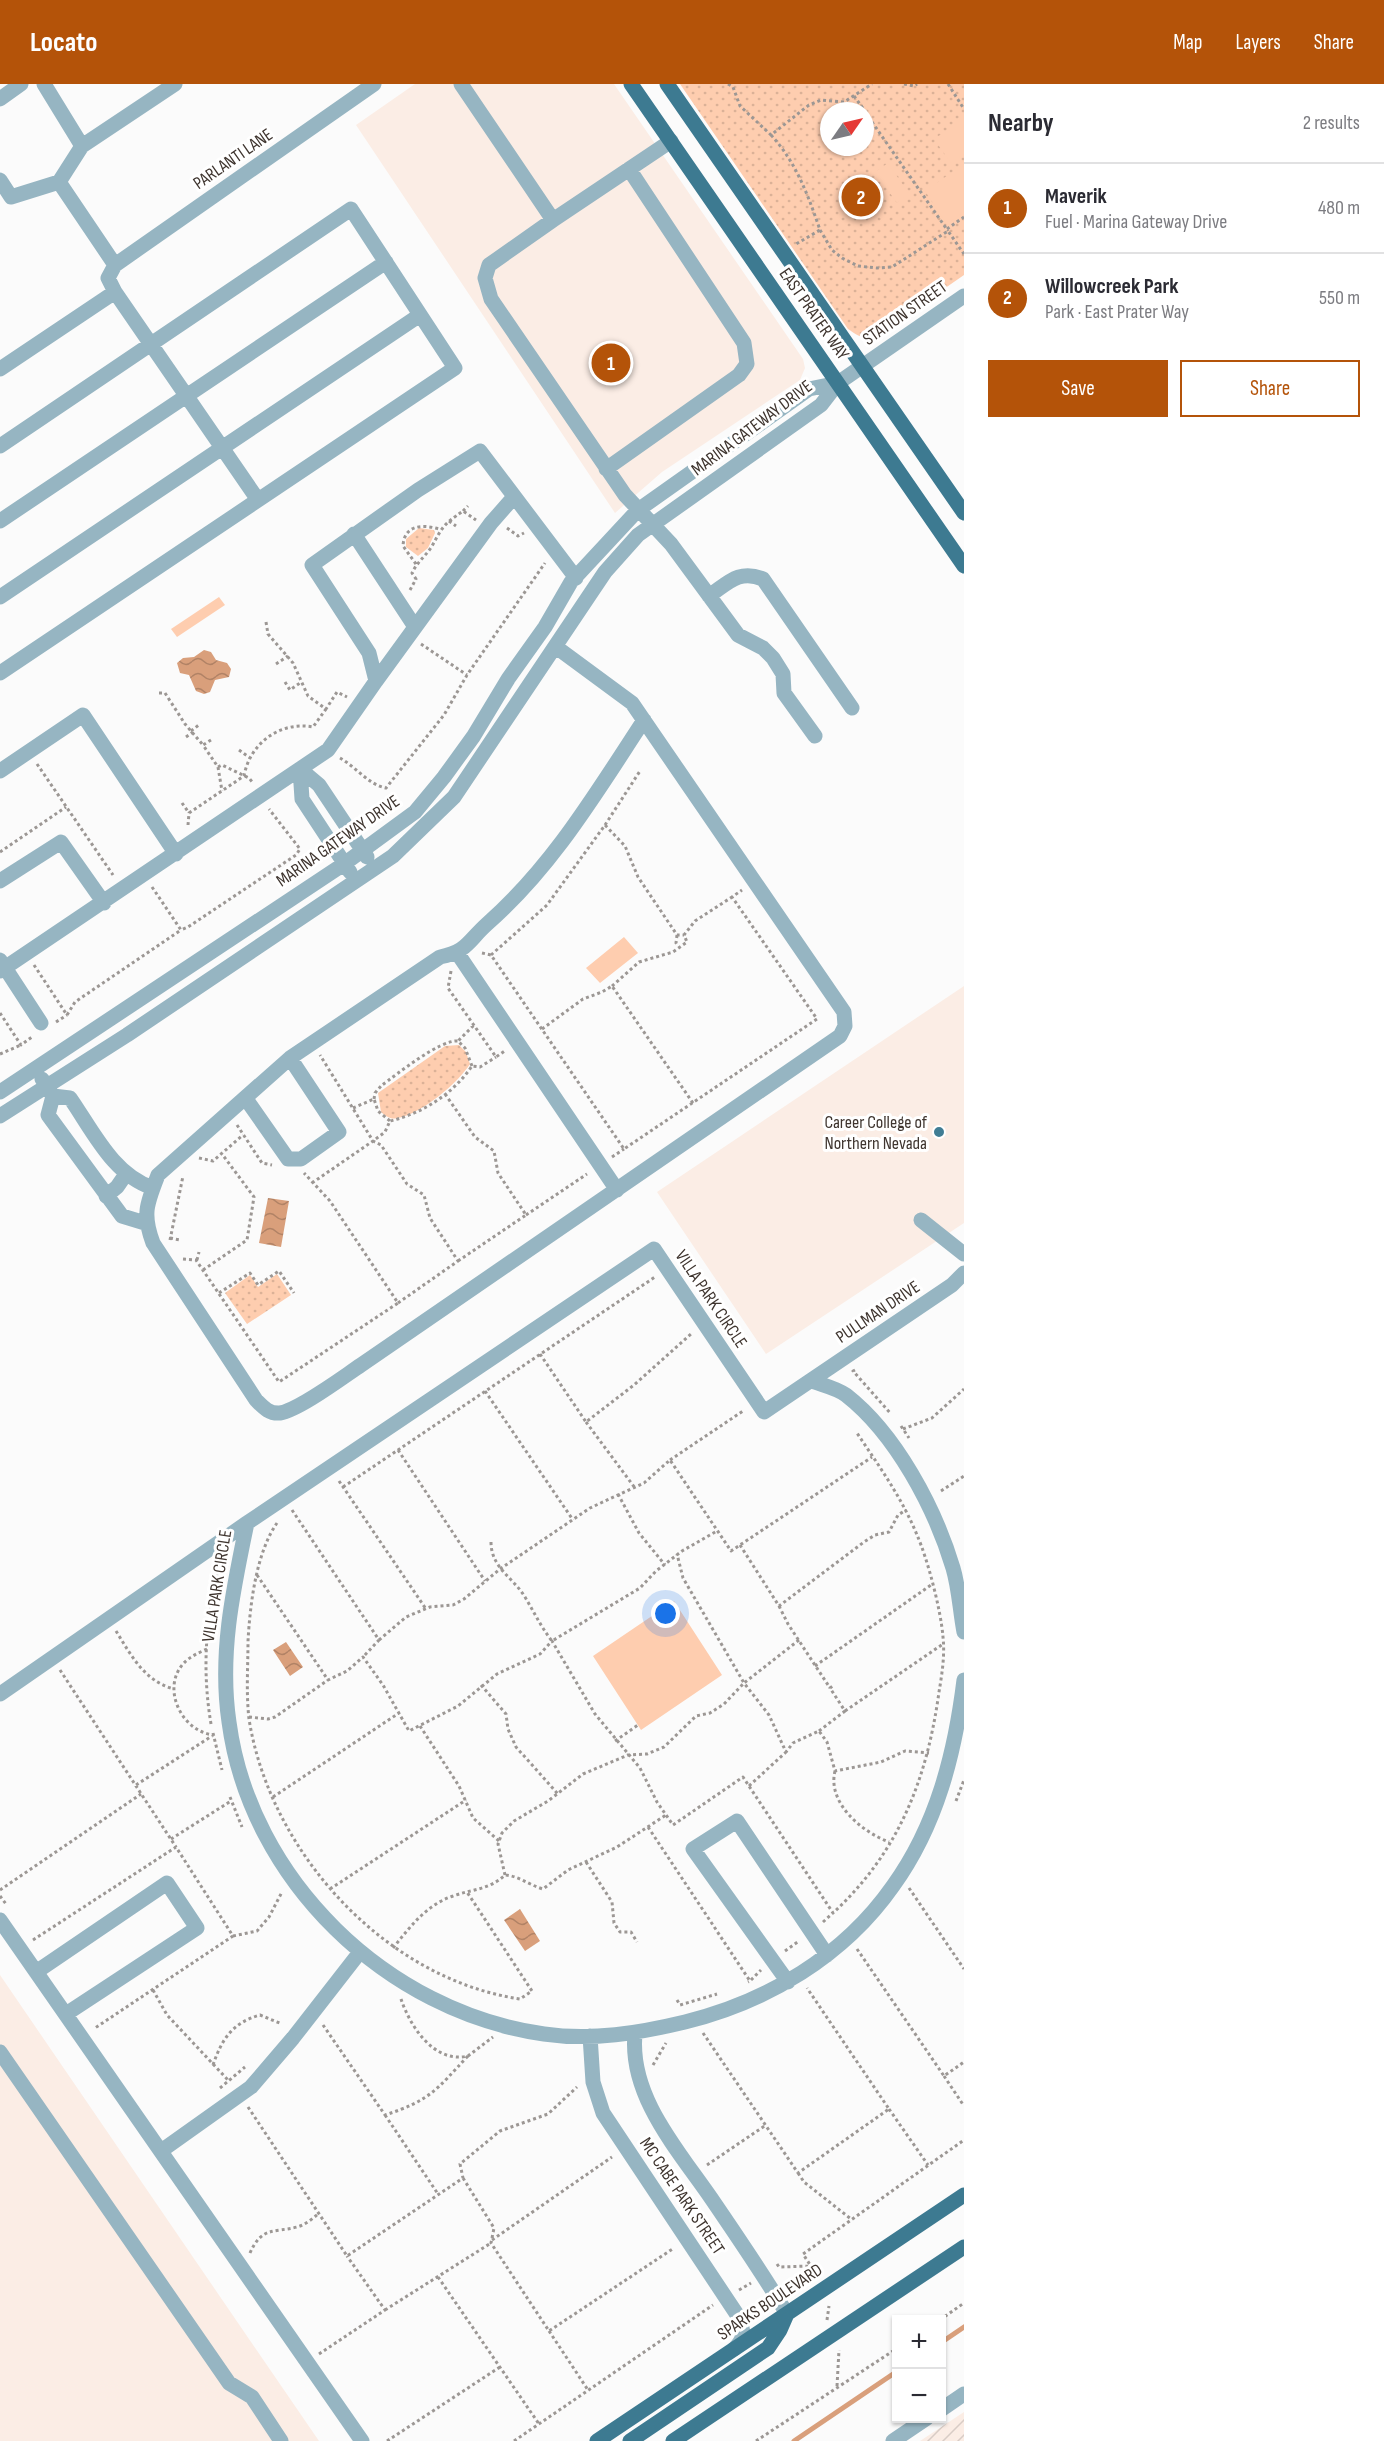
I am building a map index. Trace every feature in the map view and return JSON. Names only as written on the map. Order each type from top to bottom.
[{"type":"main road","name":"EAST PRATER WAY","points":[[631,84],[964,566]]},
{"type":"main road","name":"EAST PRATER WAY","points":[[667,84],[964,513]]},
{"type":"main road","name":"SPARKS BOULEVARD","points":[[597,2441],[964,2196]]},
{"type":"main road","points":[[673,2441],[964,2247]]},
{"type":"main road","points":[[630,2441],[768,2348],[787,2314]]},
{"type":"street","points":[[0,99],[21,84]]},
{"type":"street","points":[[44,84],[82,146]]},
{"type":"street","points":[[0,180],[6,201],[59,182],[82,146],[175,84]]},
{"type":"street","name":"PARLANTI LANE","points":[[115,265],[374,84]]},
{"type":"street","points":[[461,84],[553,220]]},
{"type":"street","points":[[671,141],[489,265],[485,278],[491,299],[606,469],[638,510],[654,524],[738,635],[763,648],[773,658],[783,674],[784,693],[815,736]]},
{"type":"street","points":[[606,469],[740,375],[747,364],[744,343],[629,169]]},
{"type":"street","points":[[59,182],[115,265],[108,278],[115,292],[258,501]]},
{"type":"street","points":[[0,446],[351,209],[455,368],[0,673]]},
{"type":"street","points":[[0,521],[386,262]]},
{"type":"street","points":[[0,369],[115,292]]},
{"type":"street","name":"STATION STREET","points":[[838,383],[964,296]]},
{"type":"street","points":[[0,597],[420,315]]},
{"type":"street","name":"MARINA GATEWAY DRIVE","points":[[0,1092],[344,864],[415,812],[444,777],[576,578],[638,510],[809,388],[838,383]]},
{"type":"street","name":"MARINA GATEWAY DRIVE","points":[[0,1116],[50,1092],[355,879],[393,856],[454,797],[605,572],[638,535],[821,405],[838,383]]},
{"type":"street","points":[[376,681],[369,653],[312,565],[354,534],[480,451],[513,498],[576,578]]},
{"type":"street","points":[[41,1023],[2,967],[27,954],[104,903],[328,750],[491,523],[513,498]]},
{"type":"street","points":[[354,534],[412,632]]},
{"type":"street","points":[[709,596],[735,578],[750,573],[763,579],[852,708]]},
{"type":"street","points":[[556,647],[632,703],[644,720],[754,882],[844,1012],[845,1026],[840,1036],[361,1365],[296,1407],[279,1413],[267,1411],[256,1400],[153,1243],[145,1222],[158,1175],[290,1058],[440,957],[458,952],[514,901],[562,845],[644,720]]},
{"type":"street","points":[[0,771],[83,715],[176,854]]},
{"type":"street","points":[[300,770],[319,785],[374,868]]},
{"type":"street","points":[[300,770],[302,799],[355,879]]},
{"type":"street","points":[[0,881],[61,842],[104,903]]},
{"type":"street","points":[[458,952],[617,1190]]},
{"type":"street","points":[[246,1099],[288,1159],[301,1159],[339,1132],[290,1058]]},
{"type":"street","points":[[36,1069],[50,1092],[48,1115],[80,1161],[122,1216],[145,1222]]},
{"type":"street","points":[[50,1092],[70,1098],[126,1174],[139,1183],[153,1188]]},
{"type":"street","points":[[80,1161],[102,1144]]},
{"type":"street","points":[[106,1196],[117,1187],[126,1174]]},
{"type":"street","points":[[921,1220],[964,1254]]},
{"type":"street","name":"VILLA PARK CIRCLE","points":[[812,1381],[764,1412],[654,1249],[247,1523],[231,1593],[225,1648],[229,1723],[236,1761],[267,1842],[315,1910],[360,1952],[405,1982],[478,2018],[546,2034],[590,2036],[634,2034],[708,2017],[788,1982],[827,1955],[892,1888],[909,1861],[932,1815],[961,1730],[964,1680]]},
{"type":"street","name":"PULLMAN DRIVE","points":[[812,1381],[952,1285],[964,1273]]},
{"type":"street","points":[[812,1381],[844,1394],[895,1449],[917,1483],[931,1511],[953,1569],[964,1632]]},
{"type":"street","points":[[0,1694],[247,1523]]},
{"type":"street","points":[[788,1982],[693,1849],[737,1821],[827,1955]]},
{"type":"street","points":[[42,1969],[167,1883],[196,1928],[71,2010]]},
{"type":"street","points":[[3,1912],[71,2010],[161,2151],[362,2441]]},
{"type":"street","points":[[161,2151],[250,2087],[293,2038],[360,1952]]},
{"type":"street","name":"MC CABE PARK STREET","points":[[634,2034],[633,2050],[637,2072],[659,2122],[787,2314]]},
{"type":"street","name":"MC CABE PARK STREET","points":[[590,2036],[593,2082],[603,2113],[738,2316],[743,2328],[743,2341],[731,2351]]},
{"type":"street","points":[[0,2052],[229,2383],[252,2397],[280,2441]]},
{"type":"street","points":[[946,2406],[964,2394]]},
{"type":"street","points":[[895,2440],[920,2423]]},
{"type":"path","points":[[728,84],[733,87],[740,106],[786,151],[799,174],[820,230],[832,250],[843,258],[858,266],[892,267],[909,258],[964,217]]},
{"type":"path","points":[[771,135],[809,105],[821,100],[844,102],[872,84]]},
{"type":"path","points":[[904,84],[914,86],[917,84]]},
{"type":"path","points":[[948,84],[964,109]]},
{"type":"path","points":[[854,96],[858,102]]},
{"type":"path","points":[[874,124],[964,254]]},
{"type":"path","points":[[794,245],[820,230]]},
{"type":"path","points":[[409,591],[416,579],[412,573],[416,564],[432,546],[439,529],[468,506]]},
{"type":"path","points":[[463,511],[477,521]]},
{"type":"path","points":[[449,521],[456,526]]},
{"type":"path","points":[[416,564],[403,546],[403,539],[409,531],[419,525],[439,529]]},
{"type":"path","points":[[334,766],[339,757],[359,769],[372,783],[386,788],[444,715],[466,675],[547,560]]},
{"type":"path","points":[[266,622],[268,634],[288,656],[308,696],[326,709]]},
{"type":"path","points":[[412,632],[466,675]]},
{"type":"path","points":[[276,664],[288,656]]},
{"type":"path","points":[[285,682],[290,690],[300,683]]},
{"type":"path","points":[[189,813],[244,776],[250,758],[260,743],[271,735],[283,727],[299,724],[313,727],[337,692],[352,699]]},
{"type":"path","points":[[159,693],[165,693],[218,767],[222,791]]},
{"type":"path","points":[[185,724],[190,721]]},
{"type":"path","points":[[186,737],[200,724]]},
{"type":"path","points":[[203,745],[211,740]]},
{"type":"path","points":[[239,750],[250,758]]},
{"type":"path","points":[[33,759],[113,875],[118,874]]},
{"type":"path","points":[[218,767],[222,765],[244,776]]},
{"type":"path","points":[[496,1057],[448,988],[458,952],[491,955],[547,905],[605,825],[640,771]]},
{"type":"path","points":[[27,954],[67,1014],[75,1002],[296,855],[300,849],[261,796]]},
{"type":"path","points":[[167,840],[187,828],[189,813],[182,803]]},
{"type":"path","points":[[0,852],[66,807]]},
{"type":"path","points":[[605,825],[625,846],[638,877],[677,935],[678,946]]},
{"type":"path","points":[[684,935],[695,921],[754,882]]},
{"type":"path","points":[[151,885],[181,930]]},
{"type":"path","points":[[491,955],[624,1149],[817,1019],[732,897]]},
{"type":"path","points":[[677,935],[684,935]]},
{"type":"path","points":[[542,1029],[582,999],[612,986],[639,962],[673,952],[678,946],[687,942],[684,935]]},
{"type":"path","points":[[612,986],[693,1103]]},
{"type":"path","points":[[458,1041],[463,1033],[474,1025]]},
{"type":"path","points":[[390,1121],[378,1111],[374,1099],[375,1093],[381,1086],[438,1046],[450,1040],[458,1041],[465,1048],[472,1066]]},
{"type":"path","points":[[472,1066],[480,1067],[518,1042]]},
{"type":"path","points":[[0,1054],[21,1044]]},
{"type":"path","points":[[390,1121],[408,1117],[445,1094],[462,1080],[472,1066]]},
{"type":"path","points":[[445,1094],[476,1137],[494,1150],[498,1173],[526,1215]]},
{"type":"path","points":[[353,1108],[364,1101],[374,1099]]},
{"type":"path","points":[[229,1113],[262,1163],[282,1167]]},
{"type":"path","points":[[390,1121],[385,1132],[373,1141],[381,1145],[407,1184],[424,1196],[430,1218],[459,1261]]},
{"type":"path","points":[[194,1157],[213,1161],[243,1135]]},
{"type":"path","points":[[203,1270],[247,1240],[249,1229],[254,1197],[222,1154]]},
{"type":"path","points":[[179,1259],[197,1262],[279,1382],[600,1165]]},
{"type":"path","points":[[168,1246],[185,1167]]},
{"type":"path","points":[[302,1170],[330,1201],[398,1303]]},
{"type":"path","points":[[170,1238],[180,1240]]},
{"type":"path","points":[[197,1262],[199,1252]]},
{"type":"path","points":[[219,1293],[250,1273],[258,1285],[279,1271],[294,1293]]},
{"type":"path","points":[[426,1609],[343,1487],[658,1275]]},
{"type":"path","points":[[586,1422],[634,1385],[695,1330]]},
{"type":"path","points":[[540,1354],[586,1422],[635,1488]]},
{"type":"path","points":[[862,1365],[853,1371],[903,1428],[910,1440]]},
{"type":"path","points":[[903,1428],[932,1418],[964,1389]]},
{"type":"path","points":[[485,1392],[573,1520]]},
{"type":"path","points":[[249,1717],[268,1719],[275,1717],[328,1680],[347,1671],[406,1617],[426,1609],[453,1605],[500,1569],[573,1520],[618,1494],[644,1483],[670,1460],[747,1408]]},
{"type":"path","points":[[742,1984],[750,1981],[772,1960],[812,1932],[853,1895],[890,1842],[920,1785],[936,1723],[943,1644],[922,1547],[906,1510],[857,1433]]},
{"type":"path","points":[[398,1450],[485,1581]]},
{"type":"path","points":[[670,1460],[731,1551],[873,1456]]},
{"type":"path","points":[[941,1491],[964,1476]]},
{"type":"path","points":[[938,1485],[943,1497]]},
{"type":"path","points":[[618,1494],[639,1533],[665,1565]]},
{"type":"path","points":[[284,1513],[289,1506],[380,1640]]},
{"type":"path","points":[[779,1606],[864,1542],[875,1535],[889,1532],[898,1515],[906,1510]]},
{"type":"path","points":[[279,1521],[257,1575],[249,1612],[249,1717],[273,1797],[306,1857],[330,1889],[393,1948],[458,1984],[504,1997],[520,1999],[532,1991],[467,1892]]},
{"type":"path","points":[[363,1657],[409,1731],[458,1706],[481,1685],[524,1660],[540,1654],[552,1641],[640,1588],[677,1554],[717,1531]]},
{"type":"path","points":[[491,1542],[491,1554],[500,1569],[524,1594],[595,1714],[615,1741],[640,1768],[674,1825],[743,1777],[833,1913]]},
{"type":"path","points":[[740,1545],[815,1666],[832,1687],[845,1711]]},
{"type":"path","points":[[677,1554],[683,1578],[744,1683],[769,1715],[786,1752]]},
{"type":"path","points":[[221,1561],[212,1592],[207,1649],[207,1688],[214,1735],[225,1780]]},
{"type":"path","points":[[257,1575],[328,1680]]},
{"type":"path","points":[[815,1666],[932,1585]]},
{"type":"path","points":[[113,1626],[140,1668],[163,1686],[174,1689]]},
{"type":"path","points":[[505,1875],[499,1841],[502,1833],[514,1821],[558,1794],[583,1774],[628,1755],[647,1754],[664,1747],[696,1716],[710,1713],[724,1704],[744,1683],[799,1640]]},
{"type":"path","points":[[749,1786],[793,1743],[819,1731],[943,1644]]},
{"type":"path","points":[[207,1649],[183,1664],[176,1674],[174,1689],[181,1714],[192,1728],[200,1734],[214,1735]]},
{"type":"path","points":[[56,1664],[233,1936]]},
{"type":"path","points":[[481,1685],[506,1714],[508,1729],[516,1747],[558,1794]]},
{"type":"path","points":[[273,1797],[399,1713]]},
{"type":"path","points":[[615,1741],[638,1725]]},
{"type":"path","points":[[420,1726],[459,1786],[472,1818],[499,1841]]},
{"type":"path","points":[[819,1731],[827,1742],[835,1771],[834,1787],[850,1816],[862,1828],[890,1842]]},
{"type":"path","points":[[136,1785],[214,1735]]},
{"type":"path","points":[[835,1771],[881,1762],[905,1751],[929,1753]]},
{"type":"path","points":[[953,1808],[964,1780]]},
{"type":"path","points":[[227,1788],[244,1830]]},
{"type":"path","points":[[0,1890],[141,1794]]},
{"type":"path","points":[[330,1889],[465,1800]]},
{"type":"path","points":[[171,1839],[231,1801]]},
{"type":"path","points":[[505,1875],[516,1876],[528,1885],[543,1888],[568,1870],[617,1847],[666,1815]]},
{"type":"path","points":[[648,1827],[750,1981]]},
{"type":"path","points":[[32,1941],[176,1847]]},
{"type":"path","points":[[586,1862],[612,1902],[614,1923],[620,1932],[631,1932],[637,1942]]},
{"type":"path","points":[[393,1948],[423,1912],[452,1896],[494,1886],[505,1875]]},
{"type":"path","points":[[279,1887],[286,1899]]},
{"type":"path","points":[[909,1888],[964,1969]]},
{"type":"path","points":[[93,2030],[233,1936],[257,1931],[269,1917],[282,1892]]},
{"type":"path","points":[[0,1896],[3,1912]]},
{"type":"path","points":[[25,1932],[32,1941],[42,1969]]},
{"type":"path","points":[[857,1948],[964,2106]]},
{"type":"path","points":[[807,1988],[928,2165]]},
{"type":"path","points":[[153,1990],[166,2015],[228,2081]]},
{"type":"path","points":[[677,2000],[680,2005],[724,1991]]},
{"type":"path","points":[[411,2004],[400,1998],[416,2033],[444,2053],[468,2056]]},
{"type":"path","points":[[71,2010],[99,2038]]},
{"type":"path","points":[[213,2066],[227,2034],[236,2025],[260,2015],[282,2024]]},
{"type":"path","points":[[278,2029],[288,2016]]},
{"type":"path","points":[[322,2024],[438,2194]]},
{"type":"path","points":[[694,2036],[712,2031]]},
{"type":"path","points":[[483,2033],[503,2039]]},
{"type":"path","points":[[703,2033],[804,2182],[851,2219]]},
{"type":"path","points":[[385,2115],[421,2102],[432,2095],[468,2056],[494,2036]]},
{"type":"path","points":[[652,2071],[666,2043],[675,2040]]},
{"type":"path","points":[[212,2094],[252,2059]]},
{"type":"path","points":[[944,2076],[964,2062]]},
{"type":"path","points":[[579,2086],[548,2114],[500,2131],[460,2164],[463,2178],[494,2228],[491,2242],[588,2390]]},
{"type":"path","points":[[252,2098],[246,2104],[385,2310]]},
{"type":"path","points":[[798,2173],[889,2109]]},
{"type":"path","points":[[713,2174],[707,2165],[766,2125]]},
{"type":"path","points":[[816,2274],[802,2254],[964,2140]]},
{"type":"path","points":[[312,2345],[318,2354],[491,2242],[614,2156]]},
{"type":"path","points":[[347,2256],[463,2178]]},
{"type":"path","points":[[243,2245],[249,2254],[259,2236],[269,2231],[297,2227],[319,2213]]},
{"type":"path","points":[[549,2331],[674,2248]]},
{"type":"path","points":[[772,2258],[779,2267],[811,2266]]},
{"type":"path","points":[[438,2277],[539,2424]]},
{"type":"path","points":[[946,2315],[964,2303]]},
{"type":"path","points":[[826,2322],[829,2304]]},
{"type":"path","points":[[514,2441],[713,2306]]},
{"type":"path","points":[[837,2386],[839,2343]]},
{"type":"path","points":[[756,2441],[892,2352]]},
{"type":"path","points":[[387,2441],[500,2367]]},
{"type":"shaded area","points":[[415,84],[614,84],[803,359],[805,368],[800,380],[662,472],[615,513],[356,125]]},
{"type":"shaded area","points":[[680,84],[964,84],[964,275],[876,336],[868,338],[848,329]]},
{"type":"shaded area","points":[[964,119],[964,154],[951,163],[934,139]]},
{"type":"shaded area","points":[[888,163],[909,194],[897,203],[875,172]]},
{"type":"shaded area","points":[[964,164],[964,212],[947,224],[925,191]]},
{"type":"shaded area","points":[[419,528],[434,530],[435,533],[428,548],[418,556],[406,547],[406,539]]},
{"type":"shaded area","points":[[219,597],[225,605],[177,637],[171,629]]},
{"type":"shaded area","points":[[624,937],[638,953],[600,983],[586,968]]},
{"type":"shaded area","points":[[964,986],[964,1223],[766,1354],[657,1192]]},
{"type":"shaded area","points":[[459,1045],[466,1052],[470,1064],[448,1088],[428,1104],[407,1115],[393,1118],[381,1112],[378,1093],[445,1046]]},
{"type":"shaded area","points":[[277,1274],[291,1295],[247,1324],[225,1293],[250,1275],[258,1287]]},
{"type":"shaded area","points":[[674,1601],[722,1675],[641,1730],[593,1656]]},
{"type":"shaded area","points":[[0,1975],[223,2301],[319,2441],[0,2441]]},
{"type":"shaded area","points":[[964,2412],[964,2441],[920,2441]]},
{"type":"water","points":[[204,650],[211,652],[216,660],[227,663],[231,669],[229,677],[215,680],[210,692],[204,694],[196,691],[189,675],[180,673],[177,663],[183,658],[194,657]]},
{"type":"water","points":[[268,1198],[289,1201],[281,1247],[259,1243]]},
{"type":"water","points":[[286,1642],[303,1667],[290,1676],[273,1650]]},
{"type":"water","points":[[520,1909],[540,1941],[525,1951],[504,1920]]},
{"type":"waterway","points":[[946,2339],[964,2327]]},
{"type":"waterway","points":[[794,2441],[892,2375]]},
{"type":"place","name":"Willowcreek Park","points":[[861,197]]},
{"type":"place","name":"Maverik","points":[[611,363]]},
{"type":"place","name":"Career College of Northern Nevada","points":[[939,1132]]}]
